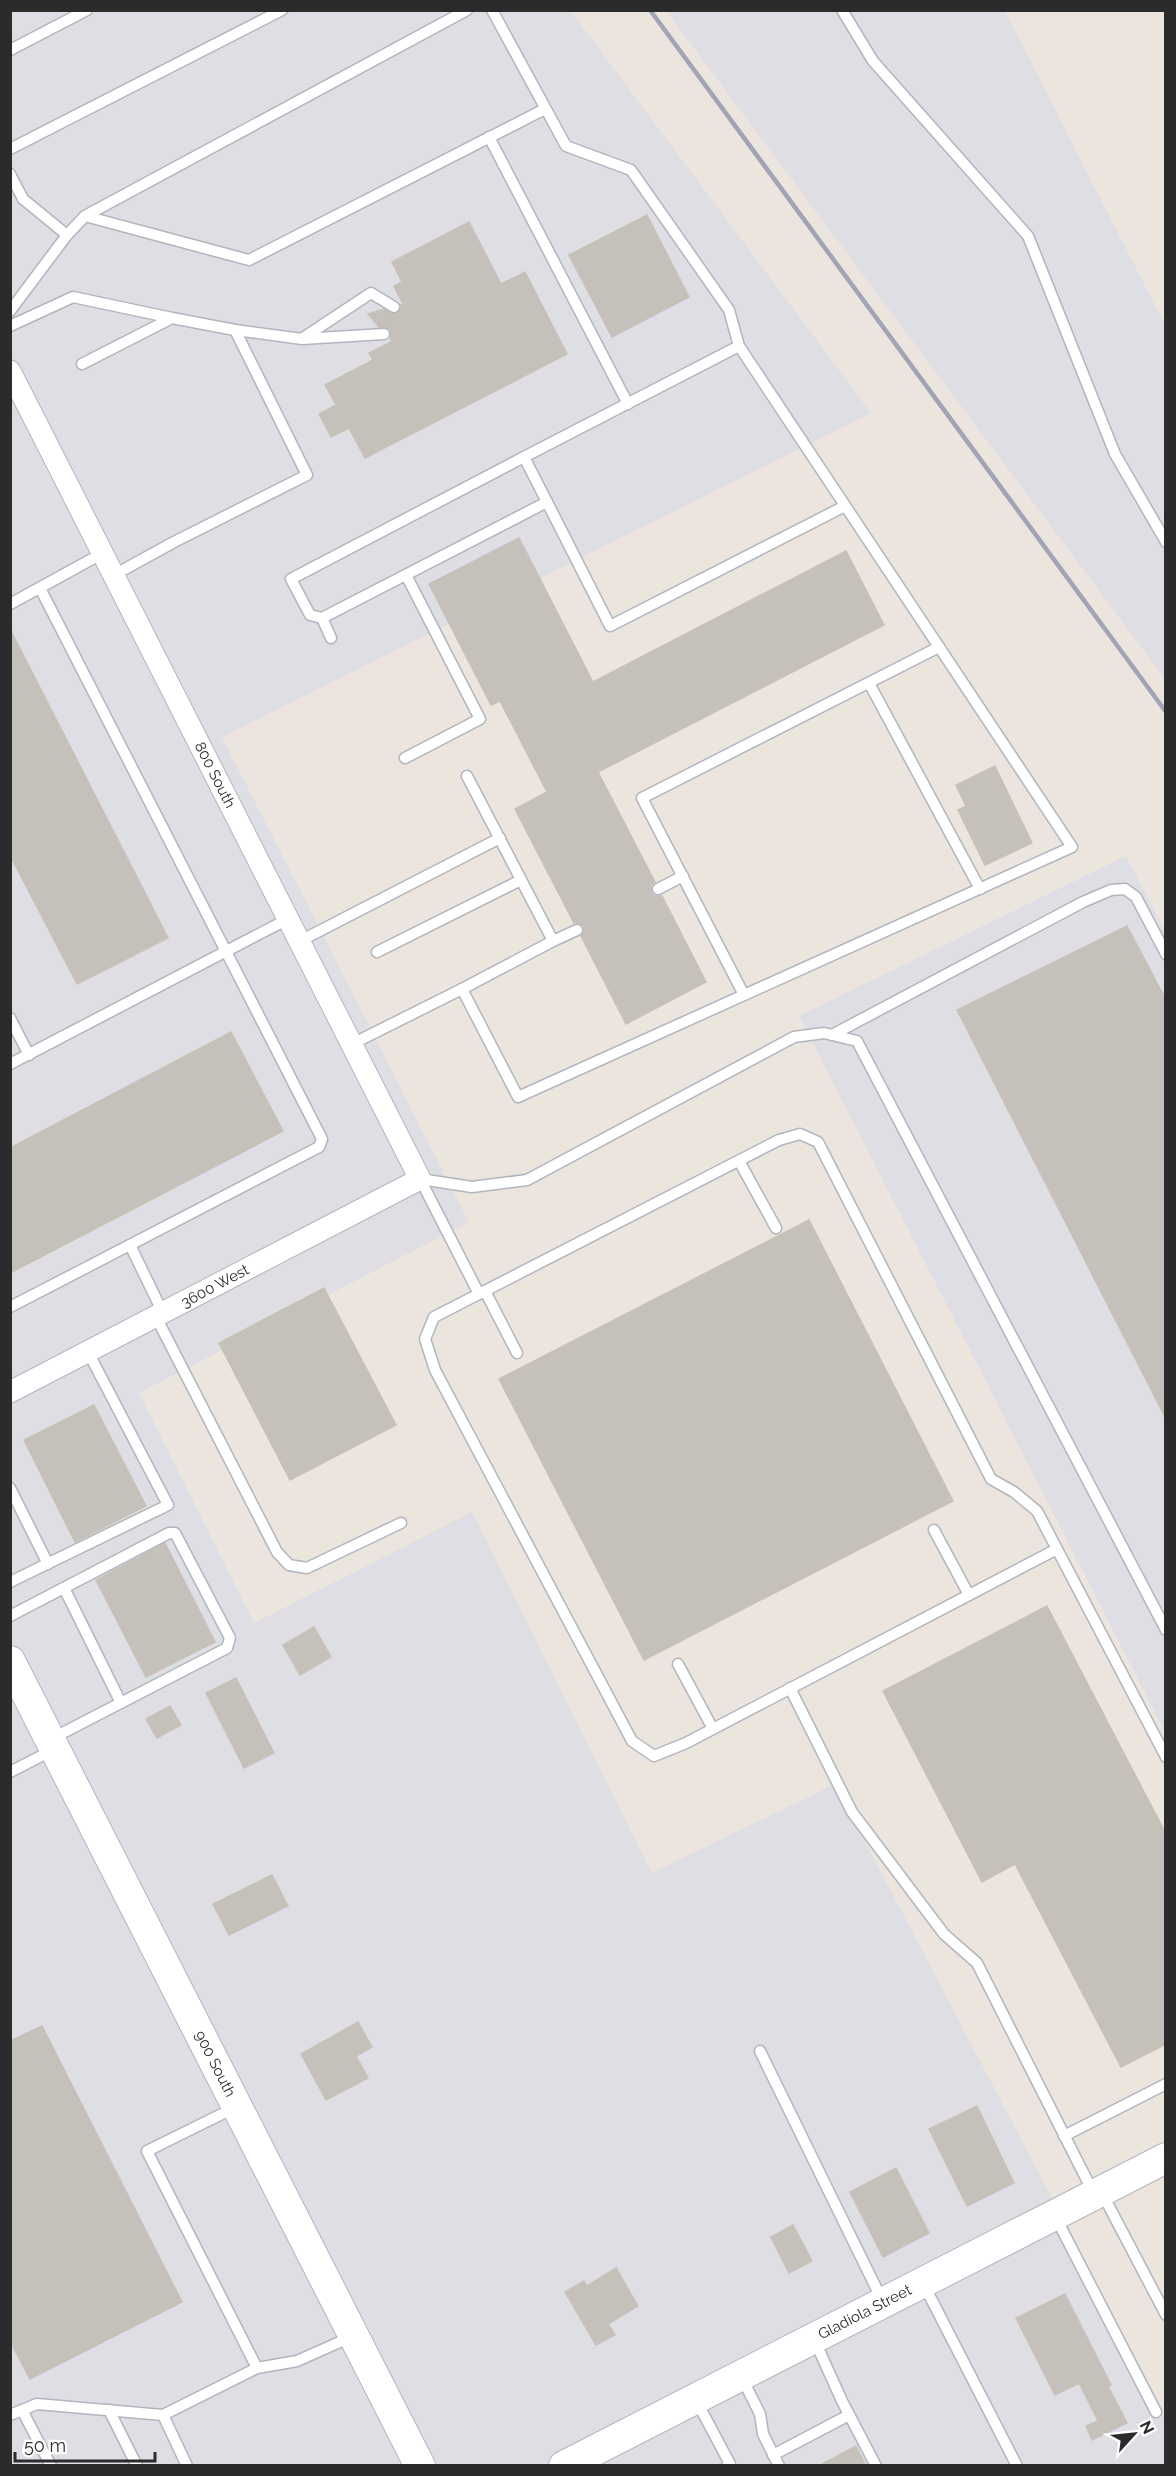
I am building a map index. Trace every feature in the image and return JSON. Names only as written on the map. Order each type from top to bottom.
[{"type":"street","name":"800 South","points":[[10,371],[420,1179]]},
{"type":"street","name":"3600 West","points":[[10,1392],[420,1179]]},
{"type":"street","name":"900 South","points":[[10,1661],[420,2466]]},
{"type":"street","name":"Gladiola Street","points":[[573,2464],[695,2398],[1166,2158]]},
{"type":"lane","points":[[10,50],[87,10]]},
{"type":"lane","points":[[10,149],[282,10]]},
{"type":"lane","points":[[10,311],[67,235],[85,216],[467,10]]},
{"type":"lane","points":[[462,989],[518,1097],[1072,847],[739,346],[729,310],[631,170],[566,146],[492,10]]},
{"type":"lane","points":[[842,10],[873,61],[1028,236],[1115,454],[1166,542]]},
{"type":"lane","points":[[85,216],[249,260],[545,109]]},
{"type":"lane","points":[[489,137],[628,404]]},
{"type":"lane","points":[[10,174],[23,199],[67,235]]},
{"type":"lane","points":[[302,339],[371,293],[394,307]]},
{"type":"lane","points":[[10,326],[73,297],[235,330],[302,339],[384,334]]},
{"type":"lane","points":[[82,364],[172,318]]},
{"type":"lane","points":[[114,575],[307,475],[235,330]]},
{"type":"lane","points":[[547,502],[322,618],[310,615],[291,579],[739,346]]},
{"type":"lane","points":[[524,457],[610,626],[845,506]]},
{"type":"lane","points":[[10,604],[103,553]]},
{"type":"lane","points":[[405,758],[480,719],[406,575]]},
{"type":"lane","points":[[10,1307],[319,1147],[322,1139],[40,588]]},
{"type":"lane","points":[[322,618],[331,638]]},
{"type":"lane","points":[[744,995],[642,798],[939,647]]},
{"type":"lane","points":[[869,683],[980,889]]},
{"type":"lane","points":[[467,776],[553,942]]},
{"type":"lane","points":[[300,941],[500,838]]},
{"type":"lane","points":[[658,889],[683,876]]},
{"type":"lane","points":[[377,952],[521,880]]},
{"type":"lane","points":[[832,1035],[1083,902],[1111,890],[1125,888],[1136,897],[1166,954]]},
{"type":"lane","points":[[10,1064],[288,919]]},
{"type":"lane","points":[[352,1044],[577,930]]},
{"type":"lane","points":[[10,1018],[29,1055]]},
{"type":"lane","points":[[420,1179],[472,1187],[527,1180],[794,1037],[824,1033],[857,1041],[1166,1630]]},
{"type":"lane","points":[[1057,1549],[686,1743],[654,1756],[632,1741],[435,1370],[425,1340],[434,1317],[779,1140],[800,1134],[818,1142],[991,1479],[1014,1492],[1037,1511],[1057,1549],[1166,1757]]},
{"type":"lane","points":[[740,1161],[776,1228]]},
{"type":"lane","points":[[420,1179],[517,1353]]},
{"type":"lane","points":[[130,1245],[159,1315],[277,1552],[289,1565],[307,1568],[401,1523]]},
{"type":"lane","points":[[10,1582],[168,1505],[88,1352]]},
{"type":"lane","points":[[10,1488],[48,1564]]},
{"type":"lane","points":[[934,1530],[969,1595]]},
{"type":"lane","points":[[10,1616],[169,1533],[175,1533],[230,1638],[227,1648],[121,1703],[10,1772]]},
{"type":"lane","points":[[64,1588],[121,1703]]},
{"type":"lane","points":[[678,1664],[712,1729]]},
{"type":"lane","points":[[790,1688],[852,1812],[944,1934],[977,1964],[1064,2136],[1098,2192],[1166,2316]]},
{"type":"lane","points":[[760,2051],[883,2302]]},
{"type":"lane","points":[[1064,2136],[1166,2084]]},
{"type":"lane","points":[[237,2106],[147,2151],[257,2368]]},
{"type":"lane","points":[[1054,2215],[1156,2412]]},
{"type":"lane","points":[[922,2282],[1017,2466]]},
{"type":"lane","points":[[10,2415],[37,2404],[163,2415],[257,2368],[297,2361],[354,2336]]},
{"type":"lane","points":[[813,2338],[876,2466]]},
{"type":"lane","points":[[740,2375],[760,2414],[763,2434],[779,2466]]},
{"type":"lane","points":[[695,2398],[730,2465]]},
{"type":"lane","points":[[22,2410],[51,2466]]},
{"type":"lane","points":[[109,2410],[137,2466]]},
{"type":"lane","points":[[163,2415],[187,2466]]},
{"type":"lane","points":[[773,2455],[849,2415]]},
{"type":"shaded area","points":[[11,11],[571,11],[871,413],[222,737],[469,1222],[139,1393],[254,1623],[472,1512],[652,1873],[835,1784],[1165,2414],[1165,2465],[11,2466]]},
{"type":"shaded area","points":[[666,11],[1005,11],[1165,325],[1165,679]]},
{"type":"shaded area","points":[[1126,856],[1165,931],[1165,1732],[799,1016]]},
{"type":"building","points":[[647,215],[689,297],[612,337],[569,255]]},
{"type":"building","points":[[469,222],[501,284],[525,272],[567,354],[365,458],[349,428],[331,437],[319,414],[336,405],[325,385],[373,360],[369,353],[391,342],[390,329],[379,327],[368,314],[384,309],[394,314],[401,310],[403,304],[394,286],[402,282],[392,262]]},
{"type":"building","points":[[519,538],[593,682],[846,551],[884,625],[598,772],[655,882],[651,885],[651,892],[654,896],[662,896],[706,982],[626,1024],[581,936],[584,926],[574,923],[515,809],[547,792],[500,701],[491,705],[429,584]]},
{"type":"building","points":[[10,629],[168,938],[77,984],[10,855]]},
{"type":"building","points":[[995,766],[1032,843],[985,865],[958,810],[966,806],[956,785]]},
{"type":"building","points":[[1127,926],[1166,1000],[1166,1419],[957,1010]]},
{"type":"building","points":[[231,1032],[283,1131],[10,1273],[10,1148]]},
{"type":"building","points":[[809,1220],[953,1501],[644,1660],[499,1379]]},
{"type":"building","points":[[324,1288],[396,1425],[290,1480],[219,1343]]},
{"type":"building","points":[[94,1405],[146,1506],[75,1542],[24,1440]]},
{"type":"building","points":[[165,1543],[215,1642],[146,1677],[96,1580]]},
{"type":"building","points":[[1047,1606],[1166,1834],[1166,2044],[1121,2067],[1015,1864],[982,1882],[883,1691]]},
{"type":"building","points":[[314,1627],[331,1657],[300,1675],[283,1645]]},
{"type":"building","points":[[236,1678],[274,1753],[244,1768],[206,1693]]},
{"type":"building","points":[[170,1706],[181,1725],[157,1738],[146,1719]]},
{"type":"building","points":[[272,1875],[288,1906],[229,1935],[213,1904]]},
{"type":"building","points":[[358,2022],[372,2047],[356,2056],[368,2078],[326,2100],[301,2054]]},
{"type":"building","points":[[42,2026],[182,2302],[30,2379],[10,2341],[10,2041]]},
{"type":"building","points":[[977,2106],[1014,2183],[967,2206],[929,2129]]},
{"type":"building","points":[[896,2168],[929,2233],[883,2257],[850,2192]]},
{"type":"building","points":[[793,2225],[812,2261],[789,2273],[771,2237]]},
{"type":"building","points":[[616,2268],[638,2306],[608,2324],[615,2335],[596,2345],[565,2292],[584,2281],[587,2286]]},
{"type":"building","points":[[1065,2294],[1111,2385],[1108,2386],[1127,2423],[1092,2440],[1086,2426],[1098,2421],[1079,2383],[1055,2395],[1016,2318]]},
{"type":"building","points":[[856,2446],[866,2466],[819,2466]]},
{"type":"railway","points":[[650,10],[1166,712]]}]
